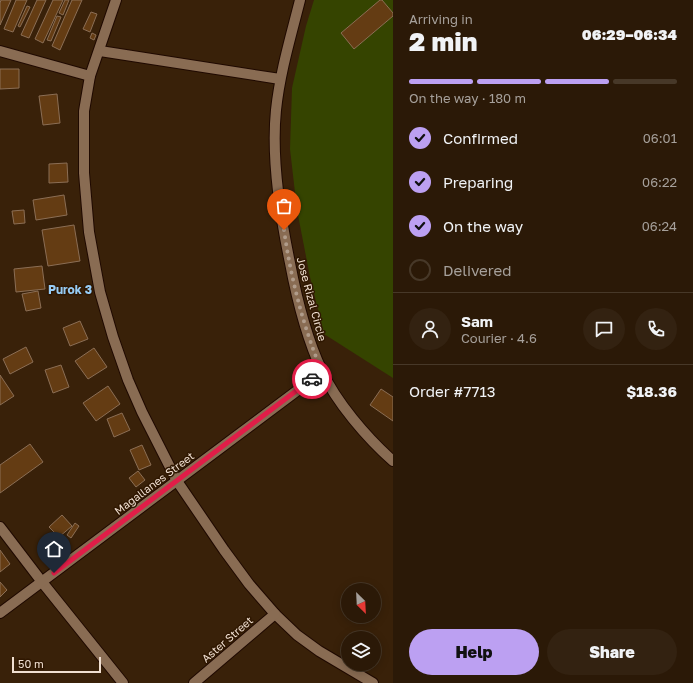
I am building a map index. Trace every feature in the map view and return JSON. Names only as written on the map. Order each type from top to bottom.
[{"type":"street","points":[[116,0],[100,51],[90,76],[84,111],[84,173],[89,232],[100,292],[113,337],[128,380],[177,481],[224,550],[250,584],[275,614],[297,635],[319,651],[373,683]]},
{"type":"street","name":"Jose Rizal Circle","points":[[300,0],[280,79],[276,111],[276,142],[280,204],[285,242],[303,321],[322,372],[343,405],[364,432],[393,461]]},
{"type":"street","points":[[0,51],[90,76]]},
{"type":"street","points":[[100,51],[280,79]]},
{"type":"street","name":"Magallanes Street","points":[[0,613],[322,372]]},
{"type":"street","points":[[0,527],[123,683]]},
{"type":"street","name":"Aster Street","points":[[194,683],[275,614]]},
{"type":"green space","points":[[314,0],[393,0],[393,378],[324,334],[310,277],[297,210],[290,149],[292,88],[306,26]]},
{"type":"building","points":[[1,0],[11,0],[0,25],[0,3]]},
{"type":"building","points":[[16,0],[27,0],[13,32],[4,29]]},
{"type":"building","points":[[37,0],[46,0],[29,38],[21,35]]},
{"type":"building","points":[[53,0],[63,0],[43,43],[35,39]]},
{"type":"building","points":[[65,0],[69,0],[63,15],[59,13]]},
{"type":"building","points":[[72,0],[82,0],[60,50],[52,46]]},
{"type":"building","points":[[380,0],[382,0],[393,13],[393,16],[354,49],[341,33]]},
{"type":"building","points":[[27,6],[30,7],[20,27],[18,26]]},
{"type":"building","points":[[91,12],[97,14],[90,32],[83,29]]},
{"type":"building","points":[[57,16],[61,17],[51,41],[47,40]]},
{"type":"building","points":[[92,33],[96,35],[94,40],[90,38]]},
{"type":"building","points":[[0,69],[19,69],[19,88],[0,89]]},
{"type":"building","points":[[57,94],[60,123],[43,125],[39,96]]},
{"type":"building","points":[[67,163],[68,182],[49,183],[49,164]]},
{"type":"building","points":[[64,195],[67,215],[36,220],[33,200]]},
{"type":"building","points":[[24,210],[25,223],[14,224],[12,211]]},
{"type":"building","points":[[74,225],[80,261],[48,266],[42,230]]},
{"type":"building","points":[[42,266],[45,289],[16,292],[14,269]]},
{"type":"building","points":[[38,291],[41,308],[26,311],[22,294]]},
{"type":"building","points":[[80,321],[88,339],[70,346],[63,328]]},
{"type":"building","points":[[26,347],[33,362],[10,374],[3,359]]},
{"type":"building","points":[[94,348],[107,367],[88,379],[75,361]]},
{"type":"building","points":[[61,365],[69,387],[53,393],[45,370]]},
{"type":"building","points":[[0,375],[14,396],[0,405]]},
{"type":"building","points":[[108,386],[120,404],[96,421],[83,403]]},
{"type":"building","points":[[381,389],[393,397],[393,421],[370,405]]},
{"type":"building","points":[[122,413],[130,430],[114,437],[107,419]]},
{"type":"building","points":[[30,444],[43,462],[0,493],[0,465]]},
{"type":"building","points":[[142,445],[151,465],[139,470],[130,450]]},
{"type":"building","points":[[138,471],[145,480],[136,487],[129,478]]},
{"type":"building","points":[[62,515],[72,526],[59,537],[49,527]]},
{"type":"building","points":[[75,523],[79,526],[71,538],[67,535]]},
{"type":"building","points":[[0,550],[10,564],[0,572]]},
{"type":"building","points":[[0,582],[7,590],[0,597]]},
{"type":"way so far","points":[[284,230],[296,295],[303,321],[322,372],[312,379]]},
{"type":"district","name":"Purok 3","points":[[70,289]]},
{"type":"route","points":[[54,573],[312,379]]}]
